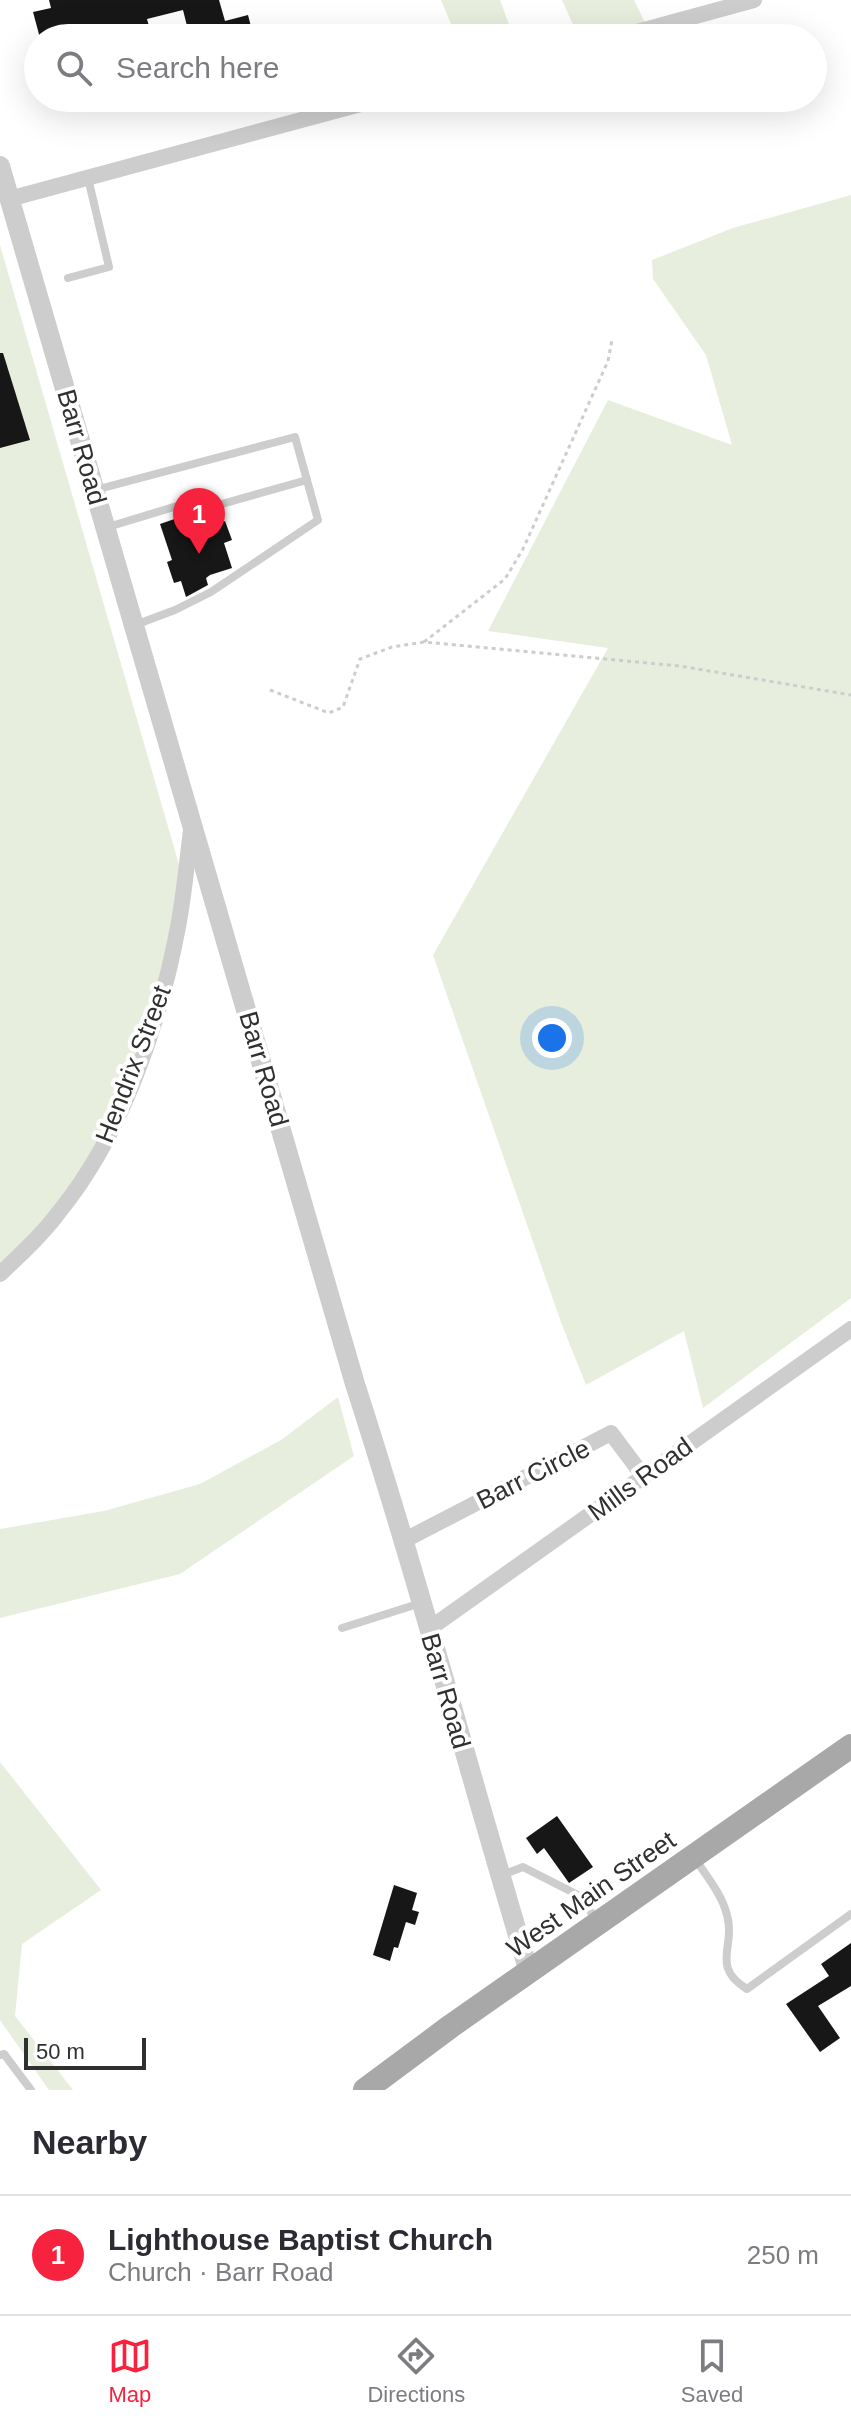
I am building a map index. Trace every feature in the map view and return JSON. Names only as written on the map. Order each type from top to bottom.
[{"type":"main road","name":"West Main Street","points":[[365,2090],[851,1746]]},
{"type":"street","points":[[666,24],[754,0]]},
{"type":"street","points":[[4,201],[331,112]]},
{"type":"street","name":"Barr Road","points":[[0,166],[4,201],[95,490],[355,1384],[405,1540],[529,1972]]},
{"type":"street","name":"Hendrix Street","points":[[0,1274],[60,1212],[87,1173],[130,1088],[152,1030],[169,970],[179,924],[192,820]]},
{"type":"street","name":"Mills Road","points":[[429,1629],[851,1329]]},
{"type":"street","name":"Barr Circle","points":[[405,1540],[611,1433],[644,1477]]},
{"type":"lane","points":[[68,278],[109,267],[88,178]]},
{"type":"lane","points":[[95,490],[295,437],[318,520],[211,592],[135,625]]},
{"type":"lane","points":[[106,528],[187,503],[204,509],[307,480]]},
{"type":"lane","points":[[342,1628],[421,1603]]},
{"type":"lane","points":[[693,1856],[719,1895],[729,1920],[726,1958],[730,1976],[747,1989],[851,1914]]},
{"type":"lane","points":[[500,1876],[523,1867],[578,1895],[599,1923]]},
{"type":"lane","points":[[0,2055],[4,2054],[31,2090]]},
{"type":"path","points":[[424,642],[505,579],[523,549],[608,361],[612,340]]},
{"type":"path","points":[[270,690],[329,713],[343,707],[360,659],[392,647],[424,642],[680,666],[851,695]]},
{"type":"green space","points":[[441,0],[500,0],[509,24],[451,24]]},
{"type":"green space","points":[[562,0],[634,0],[646,24],[573,24]]},
{"type":"green space","points":[[851,195],[851,1298],[703,1408],[684,1331],[586,1385],[562,1325],[433,955],[608,648],[488,631],[608,400],[732,445],[706,355],[653,279],[652,260],[733,228]]},
{"type":"green space","points":[[0,245],[184,882],[169,970],[102,1146],[0,1274]]},
{"type":"green space","points":[[338,1397],[354,1456],[180,1574],[0,1618],[0,1529],[104,1511],[200,1484],[281,1440]]},
{"type":"green space","points":[[0,1762],[101,1890],[22,1944],[15,2016],[73,2090],[49,2090],[0,2020]]},
{"type":"building","points":[[49,0],[219,0],[225,21],[248,15],[250,24],[186,24],[183,10],[147,19],[148,24],[36,24],[33,12],[51,8]]},
{"type":"building","points":[[0,353],[3,353],[30,440],[0,448]]},
{"type":"building","points":[[189,514],[193,526],[197,524],[199,530],[225,521],[232,540],[224,543],[232,568],[210,575],[206,578],[208,585],[186,597],[181,581],[174,583],[167,562],[172,560],[160,524]]},
{"type":"building","points":[[557,1816],[593,1867],[569,1883],[544,1848],[537,1854],[526,1838]]},
{"type":"building","points":[[394,1885],[417,1893],[412,1910],[419,1912],[415,1925],[406,1922],[398,1948],[394,1947],[390,1961],[373,1955]]},
{"type":"building","points":[[851,1943],[851,1986],[818,2006],[840,2038],[820,2052],[786,2004],[829,1976],[821,1964]]},
{"type":"place","name":"Lighthouse Baptist Church","points":[[199,554]]}]
